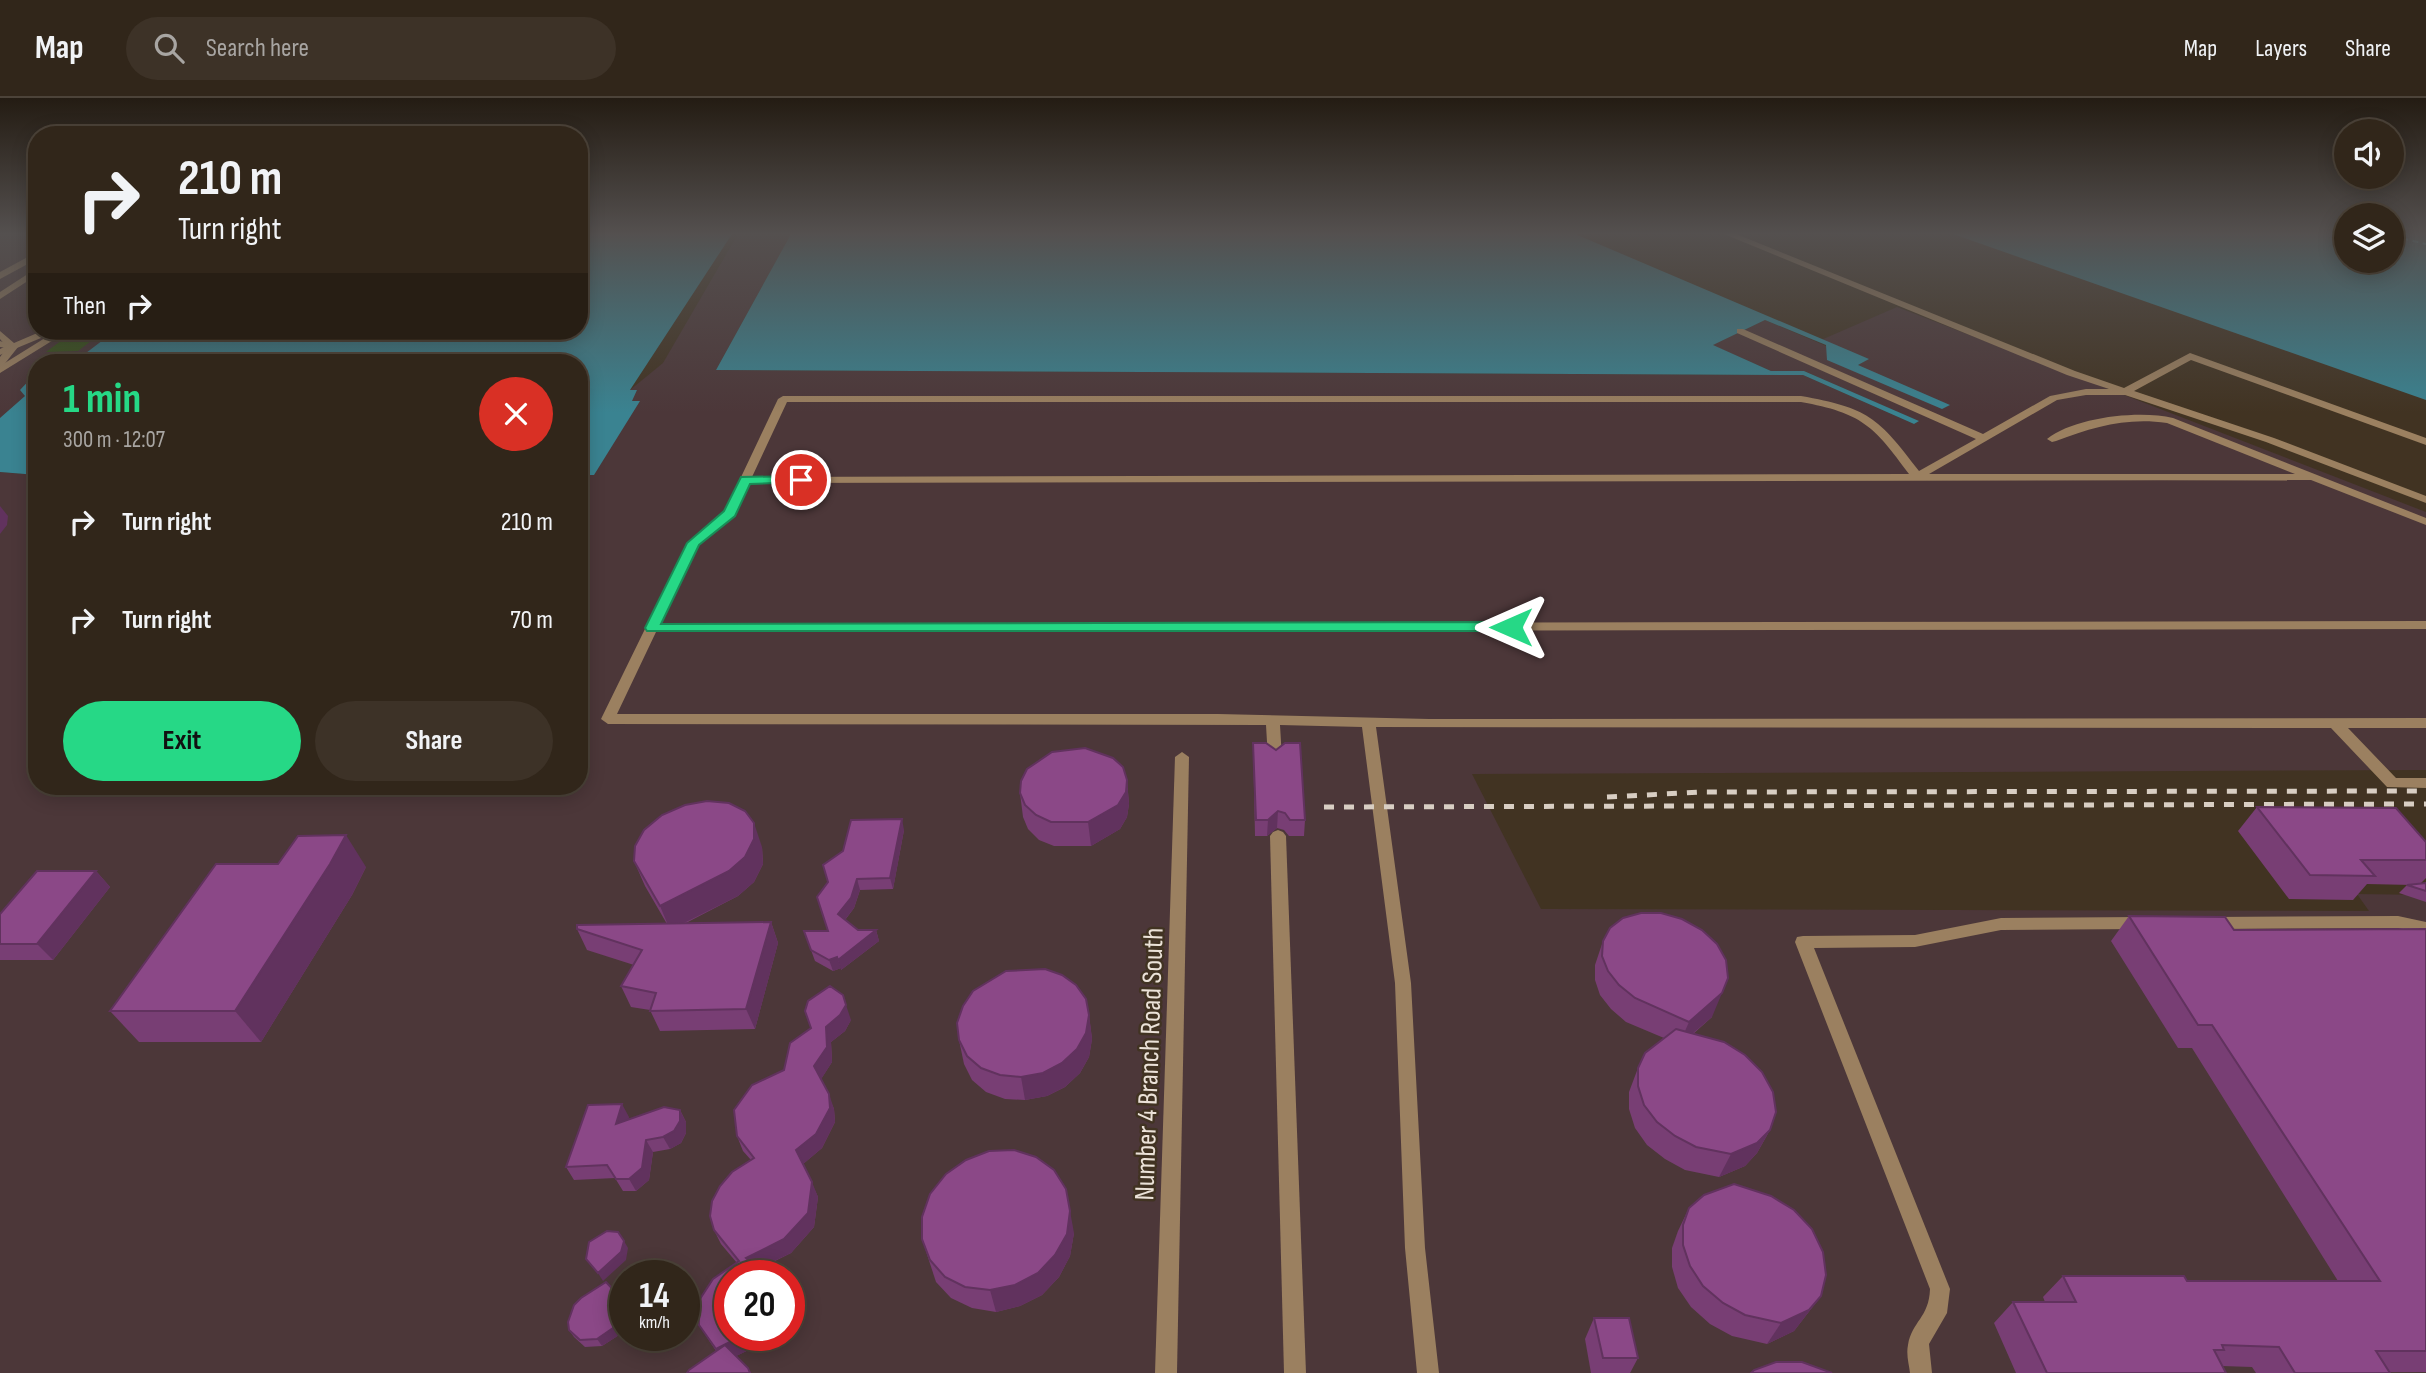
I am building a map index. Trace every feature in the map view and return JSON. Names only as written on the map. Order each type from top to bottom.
[{"type":"street","points":[[1877,294],[2124,392],[2270,440],[2426,500]]},
{"type":"street","points":[[1740,331],[1983,438]]},
{"type":"street","points":[[0,334],[13,347]]},
{"type":"street","points":[[0,352],[29,340]]},
{"type":"street","points":[[0,370],[48,340]]},
{"type":"street","points":[[0,344],[13,347]]},
{"type":"street","points":[[0,364],[13,347]]},
{"type":"street","points":[[1917,477],[2054,398],[2086,392],[2124,392],[2190,356],[2426,442]]},
{"type":"street","points":[[1917,477],[1878,425],[1858,412],[1801,399],[783,399],[730,513],[693,543],[608,719],[1218,719],[1369,724],[2426,723]]},
{"type":"street","points":[[2052,439],[2097,421],[2152,416],[2188,426],[2426,522]]},
{"type":"street","points":[[746,480],[2313,477]]},
{"type":"street","points":[[652,628],[2426,625]]},
{"type":"street","points":[[1273,722],[1275,759]]},
{"type":"street","points":[[2335,723],[2392,783],[2426,783]]},
{"type":"street","points":[[1369,724],[1403,984],[1415,1248],[1428,1373]]},
{"type":"street","name":"Number 4 Branch Road South","points":[[1166,1373],[1182,757]]},
{"type":"street","points":[[1278,836],[1295,1373]]},
{"type":"street","points":[[2188,923],[2398,922],[2426,928]]},
{"type":"street","points":[[1921,1373],[1915,1353],[1919,1334],[1934,1320],[1942,1306],[1940,1289],[1803,942],[1916,942],[2001,923],[2161,923]]},
{"type":"shaded area","points":[[0,294],[28,294],[28,340],[107,340],[88,354],[28,354],[28,400],[0,420]]},
{"type":"shaded area","points":[[703,294],[758,294],[716,370],[1803,375],[1914,424],[1918,421],[1804,371],[1771,371],[1712,345],[1765,320],[1826,346],[1858,365],[1868,359],[1821,340],[1897,307],[2426,512],[2426,770],[1472,774],[1541,909],[2369,911],[2357,894],[2426,895],[2426,1373],[0,1373],[0,472],[28,474],[28,795],[588,795],[588,474],[594,474],[639,401],[631,401],[636,390],[630,390],[663,363]]},
{"type":"green space","points":[[62,340],[92,340],[78,351],[46,352]]},
{"type":"water","points":[[588,294],[693,294],[630,390],[637,390],[632,401],[640,401],[594,475],[588,475],[588,354],[85,354],[103,340],[588,340]]},
{"type":"water","points":[[758,294],[1715,294],[1869,359],[1858,365],[1950,405],[1942,409],[1827,360],[1826,345],[1765,320],[1713,345],[1771,371],[1804,371],[1919,421],[1914,424],[1803,375],[716,370]]},
{"type":"water","points":[[2123,294],[2426,294],[2426,400]]},
{"type":"water","points":[[28,382],[28,474],[0,472],[0,418],[25,396],[20,390]]},
{"type":"building","points":[[1253,743],[1266,743],[1276,750],[1285,743],[1300,743],[1305,820],[1290,820],[1285,813],[1278,811],[1268,820],[1256,820]]},
{"type":"building","points":[[1085,748],[1113,758],[1123,767],[1127,780],[1126,792],[1118,805],[1088,822],[1051,822],[1036,815],[1025,805],[1020,793],[1021,781],[1027,769],[1052,752]]},
{"type":"building","points":[[707,801],[729,803],[745,811],[754,823],[754,839],[745,857],[729,871],[660,906],[634,861],[635,846],[644,830],[662,815],[685,805]]},
{"type":"building","points":[[2257,807],[2396,808],[2426,842],[2426,860],[2361,860],[2375,876],[2310,875]]},
{"type":"building","points":[[902,819],[890,878],[857,879],[851,898],[838,914],[858,930],[876,930],[838,960],[837,957],[829,960],[811,950],[804,931],[828,931],[817,897],[828,882],[823,865],[843,851],[851,820]]},
{"type":"building","points":[[346,835],[235,1011],[110,1011],[216,864],[278,864],[298,836]]},
{"type":"building","points":[[37,871],[96,871],[37,944],[0,944],[0,914]]},
{"type":"building","points":[[2426,883],[2426,891],[2407,885]]},
{"type":"building","points":[[1641,913],[1661,913],[1682,919],[1702,930],[1717,944],[1726,960],[1728,978],[1722,993],[1689,1022],[1635,998],[1619,985],[1608,971],[1602,956],[1603,941],[1610,928],[1623,918]]},
{"type":"building","points":[[2129,916],[2225,917],[2234,930],[2426,929],[2426,1351],[2376,1351],[2390,1373],[2295,1373],[2279,1347],[2222,1345],[2224,1350],[2214,1350],[2226,1373],[2047,1373],[2013,1302],[2076,1302],[2063,1276],[2184,1276],[2187,1281],[2380,1281],[2212,1025],[2198,1025]]},
{"type":"building","points":[[771,922],[746,1009],[650,1011],[656,993],[621,986],[642,950],[577,929],[577,925]]},
{"type":"building","points":[[1045,969],[1062,975],[1076,985],[1086,999],[1089,1015],[1086,1033],[1077,1049],[1062,1063],[1043,1073],[1021,1077],[1000,1075],[981,1068],[967,1056],[959,1040],[957,1023],[963,1006],[973,991],[1006,971]]},
{"type":"building","points":[[830,986],[843,995],[846,1005],[840,1015],[826,1027],[827,1047],[814,1066],[829,1094],[830,1108],[816,1134],[796,1150],[812,1182],[808,1213],[784,1239],[746,1258],[748,1260],[738,1260],[714,1230],[710,1216],[712,1201],[720,1186],[732,1172],[754,1158],[737,1136],[734,1110],[752,1085],[784,1070],[790,1043],[811,1028],[805,1011],[808,1001]]},
{"type":"building","points":[[1676,1029],[1724,1042],[1745,1055],[1762,1072],[1773,1092],[1776,1112],[1770,1130],[1757,1143],[1731,1154],[1696,1147],[1657,1122],[1644,1105],[1638,1086],[1638,1068],[1645,1053]]},
{"type":"building","points":[[622,1104],[616,1124],[664,1107],[680,1110],[680,1121],[674,1131],[663,1137],[646,1140],[642,1168],[629,1179],[616,1179],[607,1165],[566,1167],[588,1105]]},
{"type":"building","points":[[1014,1150],[1036,1157],[1054,1170],[1066,1189],[1070,1211],[1067,1234],[1055,1255],[1038,1273],[1015,1285],[990,1290],[965,1287],[945,1277],[930,1260],[922,1239],[922,1217],[930,1194],[946,1174],[966,1160],[989,1151]]},
{"type":"building","points":[[1734,1184],[1771,1196],[1794,1210],[1812,1229],[1823,1252],[1826,1275],[1821,1296],[1809,1310],[1781,1323],[1745,1315],[1723,1303],[1703,1286],[1690,1266],[1683,1245],[1683,1225],[1689,1208],[1704,1195]]},
{"type":"building","points":[[607,1231],[618,1232],[624,1241],[621,1252],[609,1260],[598,1273],[586,1259],[589,1242]]},
{"type":"building","points":[[713,1279],[714,1346],[700,1326],[700,1299]]},
{"type":"building","points":[[606,1282],[609,1285],[609,1331],[597,1339],[580,1340],[569,1330],[568,1322],[574,1305]]},
{"type":"building","points":[[1594,1318],[1629,1318],[1638,1358],[1603,1358]]},
{"type":"building","points":[[716,1351],[731,1351],[750,1373],[687,1373]]},
{"type":"building","points":[[1776,1362],[1802,1362],[1832,1373],[1751,1373]]},
{"type":"railway","points":[[1607,797],[1702,792],[2426,791]]},
{"type":"railway","points":[[1324,807],[2426,804]]},
{"type":"route","points":[[801,480],[746,480],[730,513],[693,543],[652,628],[1511,627]]}]
